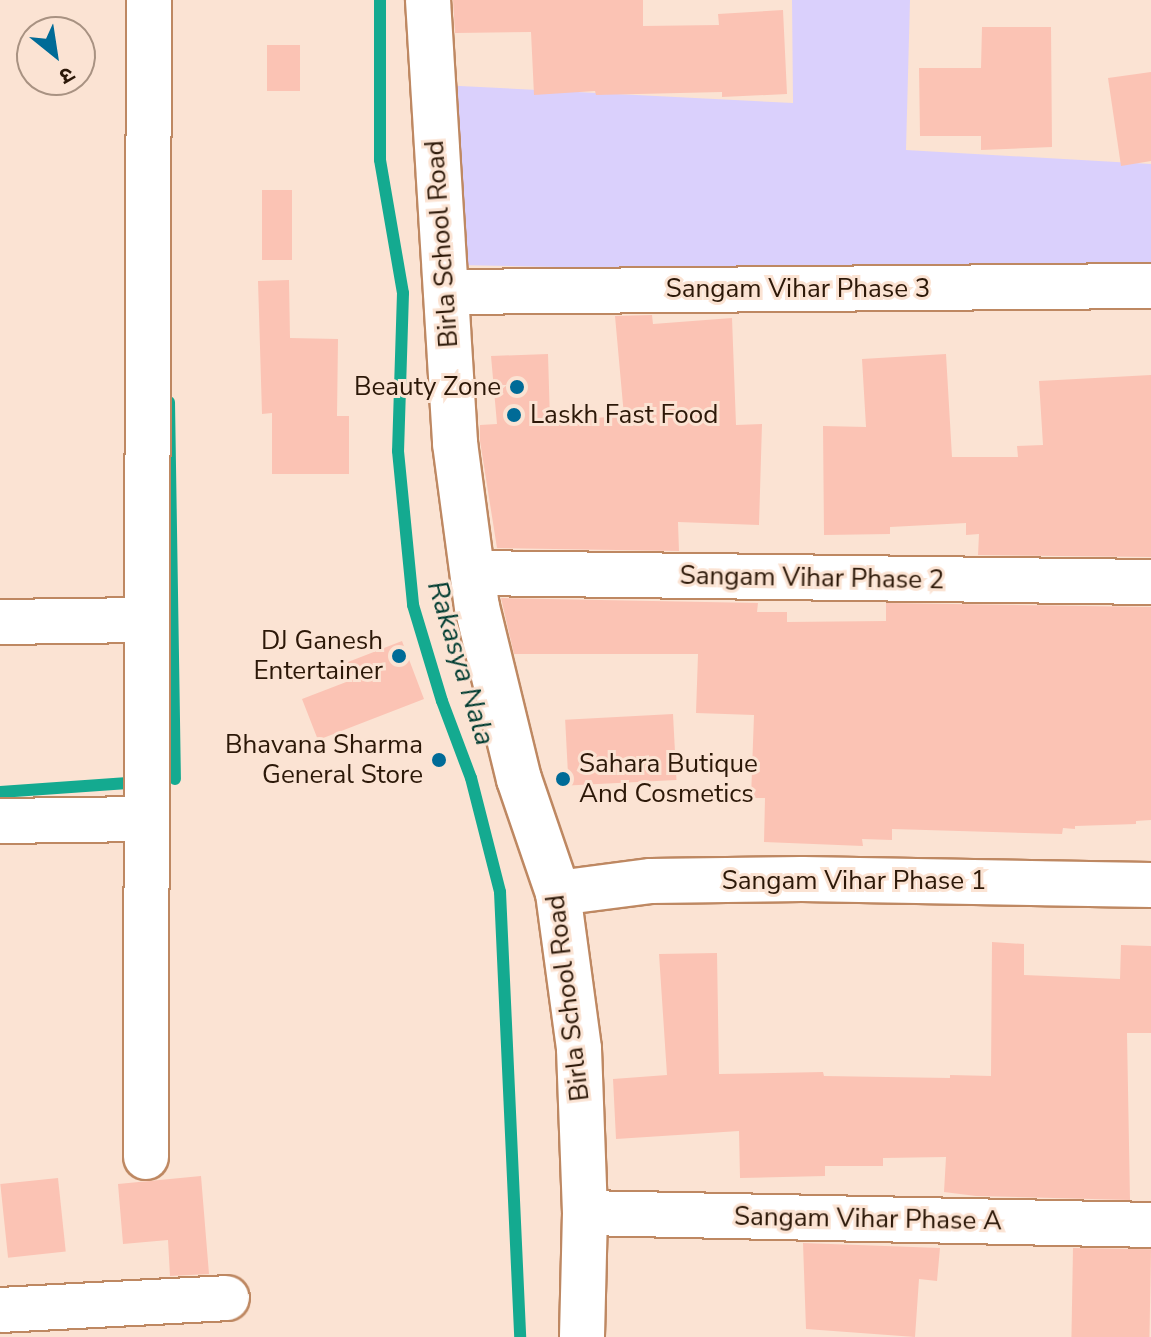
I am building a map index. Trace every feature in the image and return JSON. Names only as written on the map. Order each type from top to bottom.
[{"type":"street","points":[[146,1157],[149,0]]},
{"type":"street","name":"Birla School Road","points":[[428,0],[455,443],[477,607],[494,689],[519,779],[558,893],[579,1049],[585,1213],[582,1337]]},
{"type":"street","name":"Sangam Vihar Phase 3","points":[[446,292],[1151,286]]},
{"type":"street","name":"Sangam Vihar Phase 2","points":[[473,573],[1151,582]]},
{"type":"street","points":[[0,622],[147,620]]},
{"type":"street","points":[[0,821],[146,819]]},
{"type":"street","name":"Sangam Vihar Phase 1","points":[[558,893],[651,881],[802,879],[1151,885]]},
{"type":"street","name":"Sangam Vihar Phase A","points":[[585,1213],[1151,1225]]},
{"type":"street","points":[[0,1310],[227,1298]]},
{"type":"shaded area","points":[[792,0],[910,0],[906,150],[1151,164],[1151,279],[457,265],[440,85],[793,103]]},
{"type":"building","points":[[453,0],[643,0],[643,26],[719,25],[718,14],[783,10],[787,94],[722,97],[722,92],[596,95],[595,91],[534,95],[531,32],[455,33]]},
{"type":"building","points":[[982,27],[1051,27],[1052,147],[981,150],[981,136],[920,136],[919,68],[981,68]]},
{"type":"building","points":[[267,45],[300,45],[300,91],[267,91]]},
{"type":"building","points":[[1151,72],[1151,161],[1121,166],[1108,78]]},
{"type":"building","points":[[262,190],[292,190],[292,260],[262,260]]},
{"type":"building","points":[[289,280],[290,338],[338,339],[337,416],[349,416],[349,474],[272,474],[272,413],[262,414],[258,281]]},
{"type":"building","points":[[652,315],[653,324],[732,318],[736,425],[762,424],[759,525],[678,522],[679,551],[497,548],[480,441],[480,425],[497,424],[491,356],[548,354],[550,421],[624,416],[615,316]]},
{"type":"building","points":[[946,354],[952,457],[1018,457],[1017,446],[1043,445],[1039,381],[1151,375],[1151,557],[978,555],[979,534],[966,535],[966,523],[890,527],[890,534],[824,535],[823,426],[866,427],[862,359]]},
{"type":"building","points":[[501,598],[758,603],[757,612],[787,612],[787,622],[886,621],[886,603],[1151,607],[1151,820],[1136,821],[1136,824],[1075,826],[1075,829],[1063,828],[1062,834],[892,829],[892,840],[862,839],[863,846],[764,842],[765,798],[751,798],[754,715],[696,713],[698,654],[514,654]]},
{"type":"building","points":[[402,641],[424,699],[318,740],[302,699],[354,679],[348,662]]},
{"type":"building","points":[[673,714],[676,780],[569,786],[565,720]]},
{"type":"building","points":[[992,942],[1024,944],[1024,975],[1120,979],[1121,945],[1151,946],[1151,1033],[1127,1033],[1130,1200],[976,1196],[944,1192],[946,1157],[883,1158],[883,1166],[825,1166],[825,1176],[740,1178],[739,1131],[616,1139],[613,1079],[667,1075],[659,954],[717,953],[719,1074],[823,1072],[824,1076],[950,1078],[950,1075],[991,1076]]},
{"type":"building","points":[[201,1176],[209,1274],[170,1276],[168,1240],[123,1244],[118,1184]]},
{"type":"building","points":[[58,1178],[66,1252],[8,1258],[0,1184]]},
{"type":"building","points":[[803,1243],[940,1248],[937,1281],[919,1279],[915,1337],[806,1329]]},
{"type":"building","points":[[1073,1248],[1151,1249],[1149,1337],[1071,1337]]},
{"type":"waterway","name":"Rakasya Nala","points":[[380,0],[380,160],[403,293],[398,451],[413,605],[442,701],[471,778],[500,892],[520,1337]]},
{"type":"waterway","points":[[169,402],[175,779]]},
{"type":"waterway","points":[[0,792],[128,783]]},
{"type":"place","name":"Beauty Zone","points":[[517,387]]},
{"type":"place","name":"Laskh Fast Food","points":[[514,415]]},
{"type":"place","name":"DJ Ganesh Entertainer","points":[[399,656]]},
{"type":"place","name":"Bhavana Sharma General Store","points":[[439,760]]},
{"type":"place","name":"Sahara Butique And Cosmetics","points":[[563,779]]}]
